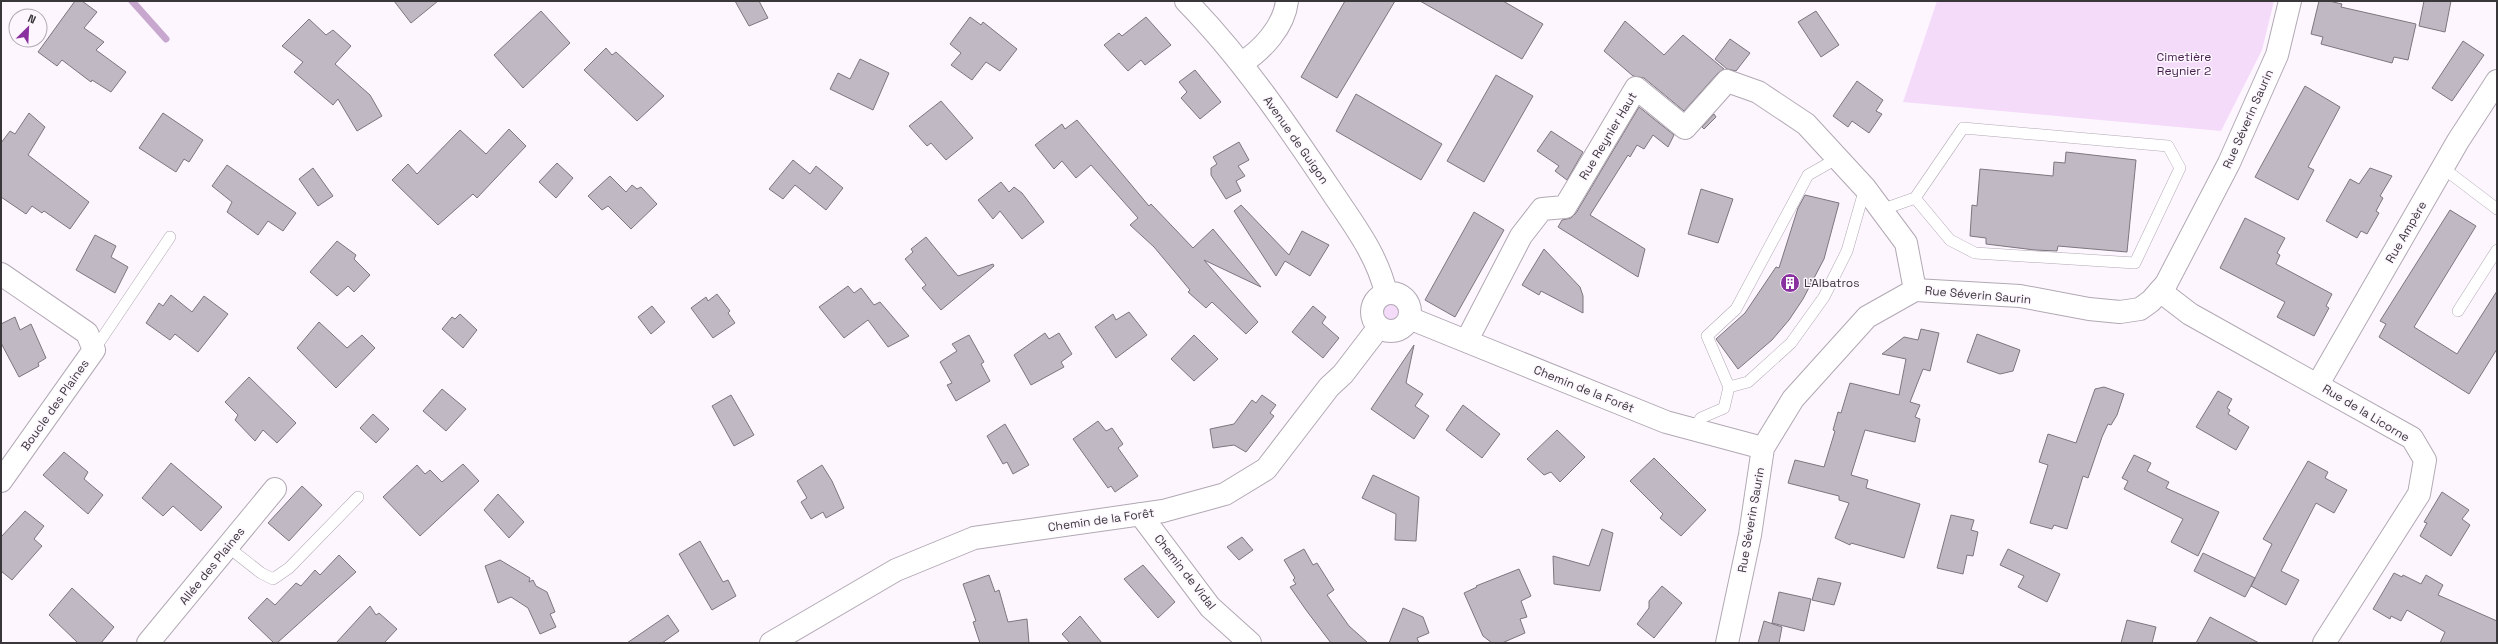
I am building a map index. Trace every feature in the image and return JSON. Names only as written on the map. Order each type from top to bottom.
[{"type":"street","name":"Avenue de Guigon","points":[[1186,1],[1242,63],[1304,150],[1376,260],[1386,293]]},
{"type":"street","points":[[1242,63],[1254,55],[1276,31],[1287,1]]},
{"type":"street","name":"Rue Séverin Saurin","points":[[1727,643],[1750,535],[1762,448],[1793,399],[1867,318],[1915,290],[2020,296],[2089,310],[2120,312],[2140,309],[2151,301],[2160,291],[2178,262],[2229,163],[2277,55],[2290,1]]},
{"type":"street","name":"Rue Reynier Haut","points":[[1467,340],[1521,236],[1542,208],[1565,207],[1636,88],[1685,128],[1727,81],[1758,92],[1806,124],[1865,188],[1906,243],[1915,290]]},
{"type":"street","name":"Rue Ampère","points":[[2318,384],[2443,168],[2497,81]]},
{"type":"street","name":"Boucle des Plaines","points":[[1,274],[87,333],[94,350],[1,482]]},
{"type":"street","name":"Rue de la Licorne","points":[[2160,291],[2190,314],[2318,384],[2412,438],[2425,460],[2419,494],[2324,643]]},
{"type":"street","points":[[1386,293],[1398,293],[1410,306],[1409,318],[1402,328],[1396,331],[1384,330],[1373,320],[1373,304],[1378,297],[1386,293]]},
{"type":"street","name":"Chemin de la Forêt","points":[[1409,318],[1467,340],[1666,422],[1693,431],[1762,448]]},
{"type":"street","name":"Chemin de la Forêt","points":[[772,643],[896,570],[974,538],[1163,511],[1226,494],[1266,469],[1329,387],[1343,374],[1379,327]]},
{"type":"street","name":"Allée des Plaines","points":[[148,643],[275,489]]},
{"type":"street","name":"Chemin de Vidal","points":[[1140,514],[1210,606],[1250,643]]},
{"type":"lane","points":[[1881,210],[1915,198],[1963,128],[2168,146],[2180,168],[2134,263],[1975,253],[1950,240],[1915,198]]},
{"type":"lane","points":[[1693,431],[1701,418],[1724,408],[1729,387],[1707,336],[1736,309],[1808,175],[1838,158]]},
{"type":"lane","points":[[2443,168],[2497,209]]},
{"type":"lane","points":[[1729,387],[1748,382],[1791,343],[1824,297],[1847,251],[1865,188]]},
{"type":"lane","points":[[94,350],[170,237]]},
{"type":"lane","points":[[2458,311],[2497,250]]},
{"type":"lane","points":[[228,547],[261,573],[273,579],[289,568],[358,498]]},
{"type":"green space","name":"Cimetière Reynier 2","points":[[1937,1],[2274,1],[2262,50],[2221,131],[1903,102]]},
{"type":"green space","points":[[1387,293],[1395,293],[1405,298],[1409,305],[1409,319],[1405,326],[1395,331],[1387,331],[1377,326],[1375,323],[1372,316],[1372,308],[1377,298],[1380,296]]},
{"type":"building","points":[[75,1],[82,1],[97,12],[84,28],[104,42],[96,50],[126,72],[111,92],[92,80],[91,82],[62,60],[57,66],[38,52],[41,48],[48,48],[48,38]]},
{"type":"building","points":[[394,1],[438,1],[411,23]]},
{"type":"building","points":[[735,1],[759,1],[768,18],[749,26]]},
{"type":"building","points":[[1345,1],[1395,1],[1337,98],[1301,77]]},
{"type":"building","points":[[1420,1],[1503,1],[1543,24],[1522,59]]},
{"type":"building","points":[[2319,1],[2329,1],[2342,4],[2341,7],[2416,24],[2408,60],[2394,57],[2392,63],[2321,44],[2323,37],[2311,34]]},
{"type":"building","points":[[2424,1],[2451,1],[2445,32],[2419,26]]},
{"type":"building","points":[[541,11],[570,43],[523,88],[494,55]]},
{"type":"building","points":[[1816,11],[1839,45],[1821,57],[1798,22]]},
{"type":"building","points":[[970,17],[981,25],[983,22],[1017,49],[1000,71],[986,62],[972,80],[951,65],[961,53],[950,44]]},
{"type":"building","points":[[1146,17],[1171,45],[1145,65],[1141,60],[1128,71],[1104,45],[1119,33],[1122,36]]},
{"type":"building","points":[[309,19],[326,35],[333,30],[351,46],[335,64],[370,95],[382,116],[357,131],[338,99],[333,105],[294,72],[303,62],[282,46]]},
{"type":"building","points":[[1625,21],[1664,55],[1683,35],[1724,69],[1718,73],[1684,111],[1644,78],[1633,76],[1604,51]]},
{"type":"building","points":[[1730,39],[1750,53],[1736,71],[1727,69],[1715,59]]},
{"type":"building","points":[[2463,41],[2484,55],[2452,101],[2432,88]]},
{"type":"building","points":[[606,48],[612,55],[616,52],[664,96],[637,121],[584,70]]},
{"type":"building","points":[[860,59],[889,73],[873,110],[830,89],[838,73],[850,79]]},
{"type":"building","points":[[1195,70],[1221,102],[1200,119],[1181,98],[1187,92],[1179,82]]},
{"type":"building","points":[[1496,75],[1533,96],[1484,182],[1447,161]]},
{"type":"building","points":[[1857,81],[1883,100],[1876,111],[1882,114],[1869,133],[1852,121],[1848,127],[1833,116]]},
{"type":"building","points":[[2305,86],[2340,107],[2308,167],[2314,170],[2298,200],[2255,177]]},
{"type":"building","points":[[1356,94],[1442,144],[1421,180],[1336,131]]},
{"type":"building","points":[[941,101],[973,138],[946,160],[931,143],[927,146],[909,126]]},
{"type":"building","points":[[1639,107],[1674,135],[1668,147],[1653,135],[1644,149],[1637,145],[1630,157],[1628,155],[1590,215],[1645,249],[1638,277],[1558,227],[1562,220],[1571,218],[1576,213]]},
{"type":"building","points":[[29,113],[45,127],[28,155],[89,202],[70,229],[44,211],[42,213],[32,206],[26,214],[1,197],[1,143],[10,131],[15,134]]},
{"type":"building","points":[[163,113],[203,140],[189,162],[184,159],[176,172],[139,148]]},
{"type":"building","points":[[1714,114],[1716,117],[1704,129],[1702,127]]},
{"type":"building","points":[[1077,120],[1149,206],[1151,204],[1193,248],[1213,229],[1261,287],[1204,260],[1258,322],[1246,334],[1212,302],[1206,308],[1188,292],[1190,290],[1154,247],[1130,225],[1138,218],[1091,165],[1076,178],[1062,161],[1054,169],[1035,145],[1062,124],[1065,129]]},
{"type":"building","points":[[509,129],[526,146],[477,198],[473,194],[438,225],[392,180],[408,164],[417,174],[460,130],[486,154]]},
{"type":"building","points":[[1551,131],[1583,152],[1567,180],[1555,171],[1559,166],[1537,151]]},
{"type":"building","points":[[1239,142],[1249,160],[1238,166],[1245,176],[1236,181],[1241,191],[1226,199],[1211,175],[1211,168],[1217,164],[1213,157]]},
{"type":"building","points":[[2066,152],[2136,160],[2127,252],[2058,246],[2057,251],[2035,250],[1986,244],[1986,238],[1970,236],[1972,205],[1977,206],[1980,169],[2053,176],[2054,162],[2065,163]]},
{"type":"building","points":[[793,160],[810,174],[816,166],[843,188],[826,210],[795,185],[783,199],[769,189]]},
{"type":"building","points":[[557,163],[573,178],[556,198],[539,182]]},
{"type":"building","points":[[227,165],[296,213],[283,231],[268,221],[258,235],[227,212],[232,202],[212,186]]},
{"type":"building","points":[[313,168],[333,196],[318,206],[299,179]]},
{"type":"building","points":[[2370,168],[2392,176],[2380,196],[2383,198],[2376,211],[2379,213],[2367,234],[2361,231],[2357,238],[2326,221],[2350,179],[2359,184]]},
{"type":"building","points":[[610,176],[626,192],[632,185],[637,189],[641,187],[657,204],[631,229],[608,206],[602,210],[588,196]]},
{"type":"building","points":[[1001,182],[1009,192],[1014,187],[1022,193],[1044,222],[1022,239],[1000,211],[993,219],[978,200]]},
{"type":"building","points":[[1701,189],[1733,199],[1718,243],[1688,234]]},
{"type":"building","name":"L'Albatros","points":[[1805,195],[1839,203],[1824,259],[1803,299],[1789,320],[1772,340],[1738,369],[1716,339],[1745,313],[1776,267],[1779,268],[1798,208]]},
{"type":"building","points":[[1241,205],[1289,255],[1302,231],[1329,245],[1310,276],[1285,261],[1276,276],[1234,211]]},
{"type":"building","points":[[2450,210],[2476,226],[2414,327],[2457,354],[2497,291],[2497,349],[2469,394],[2379,337],[2386,324],[2380,321]]},
{"type":"building","points":[[1474,212],[1504,230],[1455,317],[1425,300]]},
{"type":"building","points":[[2245,218],[2285,238],[2277,253],[2280,255],[2276,264],[2332,294],[2326,306],[2329,308],[2314,336],[2277,317],[2285,302],[2220,268]]},
{"type":"building","points":[[95,235],[116,246],[111,257],[128,267],[115,293],[76,270]]},
{"type":"building","points":[[926,237],[958,276],[993,264],[994,266],[941,310],[922,288],[926,285],[905,259],[913,252],[911,249]]},
{"type":"building","points":[[337,241],[356,255],[354,259],[370,275],[354,292],[348,286],[337,296],[310,272]]},
{"type":"building","points":[[1544,249],[1580,287],[1583,296],[1583,313],[1541,291],[1539,295],[1522,285]]},
{"type":"building","points":[[848,286],[854,293],[861,288],[874,305],[880,302],[909,336],[888,347],[868,320],[844,338],[819,307]]},
{"type":"building","points":[[717,294],[730,311],[728,313],[735,323],[713,338],[691,308],[706,297],[708,301]]},
{"type":"building","points":[[171,295],[192,312],[204,296],[228,314],[198,352],[175,334],[170,340],[146,323],[159,303],[163,306]]},
{"type":"building","points":[[652,306],[665,322],[651,334],[638,317]]},
{"type":"building","points":[[1313,306],[1326,317],[1322,323],[1339,338],[1323,358],[1292,332]]},
{"type":"building","points":[[1129,312],[1147,335],[1116,358],[1095,327],[1113,314],[1116,320]]},
{"type":"building","points":[[460,314],[477,330],[463,348],[442,329],[452,317],[455,319]]},
{"type":"building","points":[[15,317],[20,330],[31,324],[46,358],[38,363],[39,366],[19,377],[1,343],[1,324]]},
{"type":"building","points":[[319,322],[347,348],[362,335],[375,348],[336,388],[297,348]]},
{"type":"building","points":[[1921,329],[1939,333],[1930,371],[1923,369],[1910,402],[1920,405],[1915,417],[1920,419],[1915,442],[1865,430],[1851,475],[1868,480],[1866,488],[1920,504],[1904,558],[1851,543],[1850,545],[1835,538],[1849,503],[1839,500],[1839,496],[1788,483],[1795,460],[1824,467],[1835,431],[1833,430],[1838,412],[1841,413],[1850,383],[1899,395],[1906,359],[1882,354],[1904,337],[1918,340]]},
{"type":"building","points":[[1045,333],[1049,339],[1059,333],[1072,354],[1061,362],[1064,367],[1031,385],[1014,355]]},
{"type":"building","points":[[1977,334],[2020,350],[2013,371],[2000,374],[1967,362]]},
{"type":"building","points":[[969,335],[984,362],[981,364],[990,381],[956,401],[947,385],[952,383],[940,362],[957,351],[952,344]]},
{"type":"building","points":[[1194,335],[1218,359],[1194,381],[1171,359]]},
{"type":"building","points":[[1414,345],[1406,383],[1423,394],[1415,406],[1429,416],[1414,439],[1371,409]]},
{"type":"building","points":[[249,377],[296,423],[277,443],[263,430],[255,441],[235,420],[238,415],[225,402]]},
{"type":"building","points":[[2104,387],[2124,394],[2117,415],[2111,425],[2108,424],[2102,437],[2088,478],[2083,476],[2067,529],[2054,525],[2052,529],[2030,523],[2048,465],[2039,462],[2048,434],[2076,443],[2095,389]]},
{"type":"building","points":[[442,389],[466,409],[446,431],[423,411]]},
{"type":"building","points":[[2218,391],[2232,399],[2227,408],[2230,410],[2228,414],[2249,427],[2236,450],[2196,427]]},
{"type":"building","points":[[731,395],[754,435],[734,446],[712,406]]},
{"type":"building","points":[[1262,395],[1276,405],[1270,413],[1274,416],[1246,452],[1234,445],[1213,448],[1210,429],[1234,424],[1252,400],[1256,403]]},
{"type":"building","points":[[1463,405],[1500,434],[1482,458],[1446,430]]},
{"type":"building","points":[[373,414],[389,429],[376,443],[360,428]]},
{"type":"building","points":[[1098,421],[1106,431],[1112,428],[1123,444],[1118,448],[1138,476],[1115,492],[1111,486],[1108,488],[1073,439]]},
{"type":"building","points":[[1005,424],[1029,465],[1013,474],[1007,462],[1003,464],[987,436]]},
{"type":"building","points":[[1557,430],[1585,457],[1560,482],[1551,472],[1544,475],[1527,459]]},
{"type":"building","points":[[64,452],[88,472],[84,479],[103,495],[88,514],[43,475]]},
{"type":"building","points":[[2134,455],[2151,463],[2147,471],[2169,482],[2166,488],[2219,512],[2198,556],[2171,542],[2183,519],[2124,489],[2128,481],[2122,478]]},
{"type":"building","points":[[1654,458],[1706,510],[1681,536],[1660,518],[1663,514],[1630,481]]},
{"type":"building","points":[[2308,461],[2328,472],[2325,478],[2347,490],[2334,513],[2316,503],[2281,571],[2299,580],[2286,605],[2251,586],[2245,597],[2194,571],[2203,553],[2255,578],[2272,544],[2263,539]]},
{"type":"building","points":[[171,463],[222,507],[201,531],[173,506],[163,516],[142,498]]},
{"type":"building","points":[[463,464],[479,481],[420,536],[383,497],[417,465],[425,474],[430,470],[442,482]]},
{"type":"building","points":[[822,465],[832,481],[844,508],[826,518],[823,512],[811,519],[801,502],[807,498],[797,481]]},
{"type":"building","points":[[1373,475],[1419,497],[1416,541],[1395,540],[1396,514],[1362,498]]},
{"type":"building","points":[[302,486],[322,505],[289,541],[268,523]]},
{"type":"building","points":[[2442,492],[2469,510],[2462,519],[2470,525],[2451,556],[2420,536],[2427,523],[2424,522]]},
{"type":"building","points":[[498,494],[524,522],[509,538],[484,510]]},
{"type":"building","points":[[25,511],[44,526],[34,539],[42,546],[12,580],[1,571],[1,537]]},
{"type":"building","points":[[1951,515],[1974,520],[1971,530],[1978,532],[1973,556],[1967,555],[1963,574],[1937,568]]},
{"type":"building","points":[[1602,529],[1613,533],[1600,591],[1554,584],[1553,556],[1589,566]]},
{"type":"building","points":[[1242,537],[1253,550],[1239,560],[1227,547]]},
{"type":"building","points":[[700,541],[723,582],[728,580],[736,596],[712,610],[679,554]]},
{"type":"building","points":[[1304,549],[1313,565],[1317,563],[1334,590],[1327,595],[1349,626],[1368,643],[1331,643],[1290,587],[1296,584],[1293,580],[1295,578],[1284,560]]},
{"type":"building","points":[[2008,549],[2060,574],[2047,602],[2018,587],[2024,576],[2000,565]]},
{"type":"building","points":[[339,555],[356,572],[277,643],[274,643],[248,618],[267,598],[275,605],[296,583],[301,586],[315,570],[320,575]]},
{"type":"building","points":[[500,560],[530,578],[529,582],[533,580],[536,586],[547,592],[555,612],[550,614],[556,627],[540,634],[528,608],[511,597],[498,603],[485,566]]},
{"type":"building","points":[[1143,565],[1175,602],[1158,618],[1124,579]]},
{"type":"building","points":[[1519,569],[1531,596],[1521,601],[1527,617],[1520,619],[1525,633],[1502,643],[1492,643],[1483,636],[1464,593],[1477,587],[1476,586]]},
{"type":"building","points":[[2394,573],[2402,577],[2403,575],[2421,584],[2426,575],[2443,585],[2438,595],[2497,621],[2497,643],[2440,643],[2445,632],[2407,610],[2401,621],[2391,616],[2390,619],[2373,609]]},
{"type":"building","points":[[989,575],[995,592],[999,590],[1008,622],[1027,619],[1029,643],[980,643],[973,622],[976,621],[963,584]]},
{"type":"building","points":[[1818,578],[1841,583],[1834,605],[1812,600]]},
{"type":"building","points":[[1662,586],[1682,603],[1654,638],[1637,624],[1649,608],[1649,601]]},
{"type":"building","points":[[72,588],[114,627],[101,643],[78,643],[49,615]]},
{"type":"building","points":[[1779,592],[1811,599],[1804,631],[1772,623]]},
{"type":"building","points":[[370,606],[376,615],[379,613],[397,629],[384,643],[336,643]]},
{"type":"building","points":[[1403,608],[1423,617],[1429,633],[1417,638],[1419,643],[1389,643]]},
{"type":"building","points":[[668,615],[679,631],[662,643],[627,643]]},
{"type":"building","points":[[1080,616],[1102,643],[1070,643],[1062,634]]},
{"type":"building","points":[[2210,617],[2259,643],[2196,643]]},
{"type":"building","points":[[2127,620],[2156,627],[2152,643],[2121,643]]},
{"type":"building","points":[[1764,621],[1782,627],[1779,643],[1758,643]]},
{"type":"waterway","points":[[132,1],[166,39]]},
{"type":"place","name":"L'Albatros","points":[[1790,283]]}]
